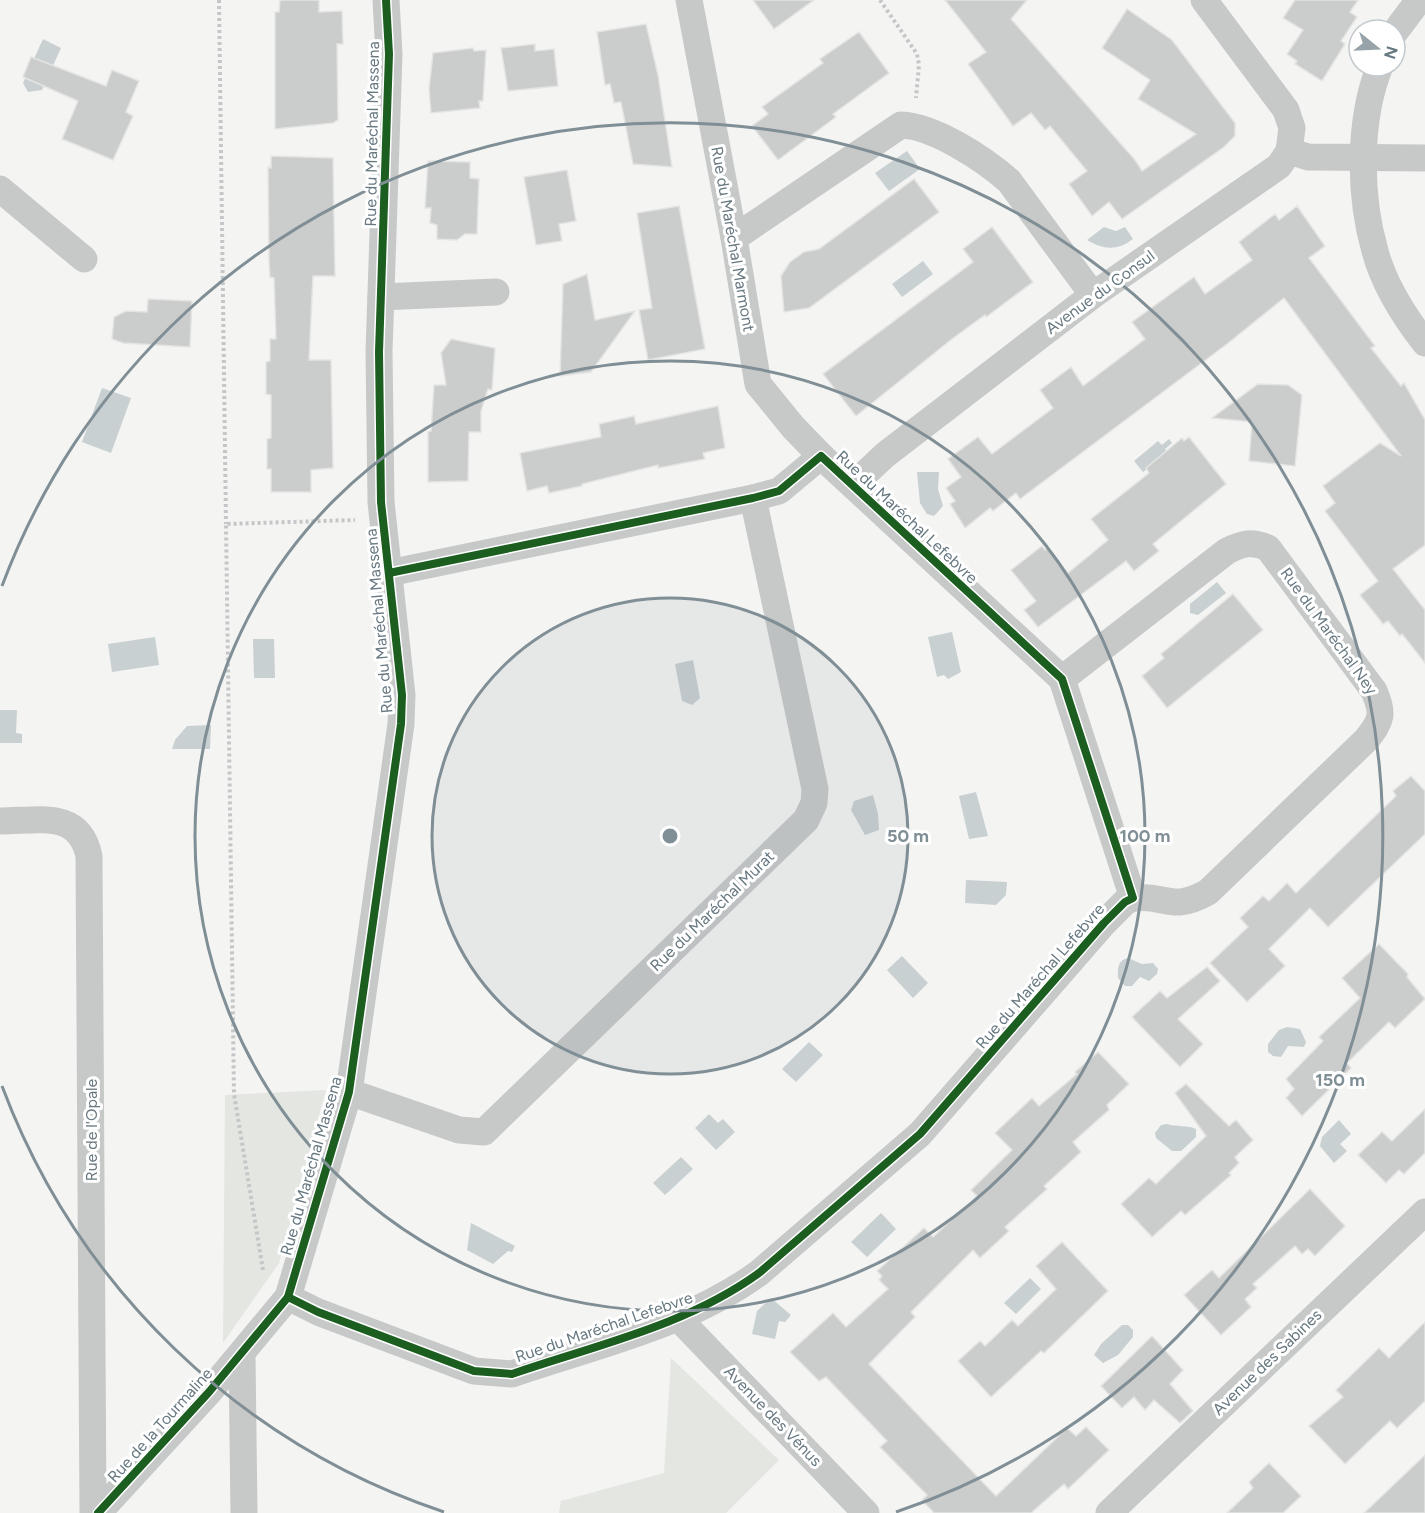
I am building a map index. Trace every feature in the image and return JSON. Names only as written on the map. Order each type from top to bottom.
[{"type":"street","name":"Rue du Maréchal Marmont","points":[[689,0],[734,238],[758,384],[793,428],[821,456]]},
{"type":"street","points":[[1204,0],[1286,110],[1292,128],[1289,152],[1308,158],[1364,156],[1425,158]]},
{"type":"street","points":[[1406,18],[1419,0]]},
{"type":"street","name":"Rue du Maréchal Massena","points":[[242,1355],[288,1297],[348,1092],[401,724],[402,695],[383,519],[381,297],[389,54],[394,1]]},
{"type":"street","points":[[1377,78],[1367,111],[1364,156],[1365,192],[1375,251],[1391,292],[1425,343]]},
{"type":"street","points":[[734,238],[901,125],[914,125],[994,168],[1009,181],[1093,295]]},
{"type":"street","name":"Avenue du Consul","points":[[853,485],[885,455],[1093,295],[1279,166],[1289,152]]},
{"type":"street","points":[[0,189],[84,259]]},
{"type":"street","points":[[381,297],[496,292]]},
{"type":"street","name":"Rue du Maréchal Lefebvre","points":[[288,1297],[318,1312],[474,1371],[495,1374],[512,1374],[679,1319],[735,1291],[759,1273],[920,1134],[1104,923],[1125,902],[1133,898],[1062,679],[821,456],[779,490],[753,498],[389,573]]},
{"type":"street","name":"Rue du Maréchal Murat","points":[[348,1092],[459,1131],[484,1132],[806,820],[814,803],[815,789],[753,498]]},
{"type":"street","name":"Rue du Maréchal Ney","points":[[1062,679],[1227,551],[1242,544],[1257,543],[1268,548],[1374,691],[1381,706],[1380,723],[1366,740],[1208,892],[1193,900],[1172,904],[1133,898]]},
{"type":"street","name":"Rue de l'Opale","points":[[0,821],[64,822],[77,828],[86,840],[89,856],[93,1513]]},
{"type":"street","name":"Avenue des Sabines","points":[[1109,1513],[1425,1212]]},
{"type":"street","name":"Avenue des Vénus","points":[[679,1319],[866,1513]]},
{"type":"street","points":[[242,1355],[244,1513]]},
{"type":"street","name":"Rue de la Tourmaline","points":[[98,1513],[242,1355]]},
{"type":"path","points":[[219,0],[234,1094],[265,1283],[288,1297]]},
{"type":"path","points":[[880,0],[917,54],[919,64],[914,125]]},
{"type":"path","points":[[226,524],[383,519]]},
{"type":"shaded area","points":[[43,39],[61,48],[42,90],[28,92],[23,83]]},
{"type":"shaded area","points":[[907,151],[920,169],[889,191],[875,173]]},
{"type":"shaded area","points":[[1104,227],[1116,231],[1125,227],[1133,239],[1121,246],[1110,248],[1087,240]]},
{"type":"shaded area","points":[[923,261],[933,274],[902,297],[892,284]]},
{"type":"shaded area","points":[[102,388],[131,398],[111,453],[82,442]]},
{"type":"shaded area","points":[[1169,439],[1172,443],[1165,449],[1168,453],[1143,472],[1134,461],[1158,441],[1162,445]]},
{"type":"shaded area","points":[[917,472],[939,472],[938,489],[943,506],[934,516],[927,514],[920,503]]},
{"type":"shaded area","points":[[1217,582],[1226,593],[1198,615],[1190,613],[1190,604]]},
{"type":"shaded area","points":[[952,632],[961,672],[948,679],[944,675],[937,677],[928,637]]},
{"type":"shaded area","points":[[155,637],[159,665],[112,672],[108,644]]},
{"type":"shaded area","points":[[253,639],[274,639],[275,678],[254,678]]},
{"type":"shaded area","points":[[693,660],[700,698],[692,705],[682,701],[675,664]]},
{"type":"shaded area","points":[[0,710],[17,710],[16,733],[22,734],[22,743],[0,743]]},
{"type":"shaded area","points":[[211,725],[210,749],[172,749],[175,740],[187,726]]},
{"type":"shaded area","points":[[976,792],[988,836],[969,839],[959,796]]},
{"type":"shaded area","points":[[873,795],[879,830],[865,835],[851,810],[854,801]]},
{"type":"shaded area","points":[[966,880],[1007,882],[1006,895],[996,905],[965,903]]},
{"type":"shaded area","points":[[902,956],[928,983],[913,998],[887,970]]},
{"type":"shaded area","points":[[1128,958],[1142,964],[1153,963],[1158,969],[1157,974],[1149,981],[1140,977],[1132,986],[1125,986],[1118,978],[1118,968],[1122,961]]},
{"type":"shaded area","points":[[1287,1027],[1300,1029],[1306,1042],[1304,1047],[1288,1046],[1281,1057],[1273,1056],[1268,1052],[1268,1044],[1279,1030]]},
{"type":"shaded area","points":[[809,1042],[823,1055],[796,1082],[782,1069]]},
{"type":"shaded area","points":[[326,1090],[279,1263],[223,1343],[225,1095]]},
{"type":"shaded area","points":[[709,1114],[718,1123],[723,1119],[735,1132],[716,1150],[695,1128]]},
{"type":"shaded area","points":[[1339,1120],[1351,1134],[1340,1144],[1347,1151],[1334,1163],[1320,1146],[1322,1137]]},
{"type":"shaded area","points":[[1161,1125],[1196,1129],[1196,1137],[1181,1151],[1172,1151],[1156,1138],[1155,1133]]},
{"type":"shaded area","points":[[681,1157],[693,1169],[665,1195],[653,1183]]},
{"type":"shaded area","points":[[881,1213],[896,1229],[867,1257],[851,1242]]},
{"type":"shaded area","points":[[471,1223],[515,1246],[512,1252],[508,1251],[493,1264],[467,1250]]},
{"type":"shaded area","points":[[1030,1278],[1041,1289],[1016,1314],[1004,1303]]},
{"type":"shaded area","points":[[771,1298],[791,1315],[785,1322],[779,1321],[775,1339],[752,1334],[757,1311]]},
{"type":"shaded area","points":[[1122,1325],[1128,1325],[1133,1330],[1133,1337],[1118,1355],[1103,1363],[1094,1355],[1101,1344]]},
{"type":"shaded area","points":[[671,1358],[779,1460],[726,1513],[559,1513],[561,1501],[664,1473]]},
{"type":"building","points":[[280,0],[319,0],[319,12],[342,11],[343,44],[337,44],[338,120],[333,123],[275,129],[275,12],[279,12]]},
{"type":"building","points":[[753,0],[814,0],[774,29]]},
{"type":"building","points":[[945,0],[1027,0],[1011,19],[1135,160],[1142,171],[1196,134],[1138,99],[1150,80],[1102,48],[1127,9],[1172,40],[1235,123],[1235,136],[1224,147],[1122,219],[1109,202],[1092,216],[1069,184],[1087,171],[1050,126],[1045,130],[1031,113],[1013,126],[968,64],[986,52]]},
{"type":"building","points":[[1295,0],[1358,0],[1350,12],[1357,17],[1347,18],[1347,32],[1341,41],[1345,44],[1322,81],[1295,64],[1297,61],[1287,54],[1303,30],[1283,18]]},
{"type":"building","points":[[646,24],[658,75],[672,167],[633,164],[621,102],[614,103],[610,84],[605,85],[597,32]]},
{"type":"building","points":[[859,32],[889,73],[833,114],[836,117],[778,160],[752,126],[768,114],[762,107],[823,63],[820,59]]},
{"type":"building","points":[[535,44],[535,51],[554,49],[558,86],[508,91],[501,48]]},
{"type":"building","points":[[473,48],[474,51],[486,50],[483,101],[479,101],[480,108],[431,113],[429,89],[433,53]]},
{"type":"building","points":[[31,57],[106,86],[112,70],[139,81],[126,112],[133,116],[113,160],[62,139],[78,101],[23,77]]},
{"type":"building","points":[[271,156],[333,158],[335,276],[313,276],[309,360],[331,360],[333,468],[311,470],[311,492],[271,492],[271,469],[267,469],[267,439],[271,438],[271,395],[266,394],[266,362],[270,361],[270,339],[276,339],[274,278],[270,277],[269,261],[268,167],[271,168]]},
{"type":"building","points":[[428,161],[470,162],[470,178],[479,179],[477,234],[465,234],[457,240],[437,239],[437,225],[430,223],[431,208],[425,208]]},
{"type":"building","points":[[567,170],[576,221],[559,224],[562,241],[536,245],[524,177]]},
{"type":"building","points":[[914,179],[939,212],[809,308],[784,312],[781,276],[790,262],[804,252],[819,249]]},
{"type":"building","points":[[679,206],[705,349],[648,360],[639,310],[652,308],[637,213]]},
{"type":"building","points":[[1297,206],[1325,246],[1309,258],[1375,346],[1371,348],[1401,386],[1404,383],[1425,420],[1425,545],[1393,569],[1425,610],[1425,663],[1402,634],[1400,636],[1388,621],[1383,624],[1360,595],[1378,581],[1325,511],[1335,503],[1323,486],[1380,443],[1401,456],[1284,298],[1227,344],[1020,499],[1016,493],[993,511],[990,508],[965,528],[950,504],[955,501],[946,488],[961,477],[948,459],[978,437],[992,454],[1053,408],[1040,390],[1071,367],[1083,386],[1145,339],[1132,322],[1194,277],[1205,294],[1252,260],[1239,242],[1275,214],[1279,220]]},
{"type":"building","points":[[992,227],[1033,282],[952,339],[856,416],[823,374],[973,262],[963,249]]},
{"type":"building","points":[[587,274],[595,320],[635,311],[591,372],[560,376],[563,284]]},
{"type":"building","points":[[148,299],[192,301],[190,347],[123,343],[112,339],[114,317],[126,311],[147,312]]},
{"type":"building","points":[[451,339],[495,348],[492,390],[488,389],[481,411],[481,432],[469,432],[468,481],[428,482],[428,432],[431,431],[434,385],[446,385],[441,353]]},
{"type":"building","points":[[1258,384],[1288,385],[1302,395],[1295,466],[1249,461],[1252,422],[1212,418]]},
{"type":"building","points":[[718,406],[725,448],[703,453],[705,459],[658,468],[658,465],[549,493],[547,486],[527,491],[520,453],[601,437],[599,424],[634,416],[636,424]]},
{"type":"building","points":[[1189,437],[1226,484],[1153,544],[1159,551],[1134,571],[1126,561],[1038,627],[1024,610],[1036,601],[1011,570],[1042,546],[1045,550],[1047,547],[1068,573],[1108,540],[1091,519],[1149,473],[1146,468],[1182,438],[1184,441]]},
{"type":"building","points":[[1233,594],[1263,630],[1167,708],[1142,676],[1164,658],[1161,654]]},
{"type":"building","points":[[1411,776],[1425,791],[1425,834],[1328,927],[1310,908],[1269,949],[1285,966],[1247,1002],[1210,963],[1248,927],[1240,918],[1263,896],[1269,901],[1287,883],[1296,893],[1396,796],[1393,791]]},
{"type":"building","points":[[1379,944],[1408,974],[1407,977],[1425,999],[1395,1028],[1389,1022],[1347,1063],[1351,1068],[1302,1116],[1286,1098],[1294,1089],[1286,1079],[1323,1041],[1319,1037],[1360,998],[1342,978]]},
{"type":"building","points":[[1207,967],[1220,981],[1178,1019],[1203,1044],[1180,1067],[1132,1017],[1160,991],[1167,998]]},
{"type":"building","points":[[1098,1052],[1129,1084],[1107,1105],[1109,1110],[1073,1142],[1081,1152],[1044,1186],[1047,1189],[1005,1227],[1009,1231],[980,1258],[973,1250],[911,1312],[915,1317],[869,1364],[996,1496],[1067,1428],[1076,1436],[1086,1427],[1109,1450],[1068,1489],[1064,1484],[1031,1513],[934,1513],[922,1500],[927,1495],[880,1447],[887,1441],[826,1377],[819,1381],[790,1352],[833,1313],[846,1327],[888,1289],[879,1280],[882,1276],[877,1271],[924,1228],[933,1237],[977,1196],[971,1190],[1012,1150],[995,1133],[1032,1098],[1039,1106],[1077,1074],[1075,1072]]},
{"type":"building","points":[[1186,1084],[1229,1126],[1236,1120],[1253,1140],[1235,1157],[1239,1163],[1229,1173],[1231,1175],[1185,1215],[1181,1211],[1152,1237],[1121,1204],[1149,1178],[1156,1184],[1206,1136],[1175,1093]]},
{"type":"building","points":[[1425,1109],[1425,1153],[1404,1174],[1399,1170],[1386,1183],[1358,1155],[1382,1132],[1392,1141]]},
{"type":"building","points":[[1310,1189],[1345,1226],[1315,1256],[1308,1249],[1302,1254],[1295,1246],[1253,1284],[1257,1288],[1245,1299],[1251,1307],[1221,1335],[1184,1295],[1212,1270],[1219,1278]]},
{"type":"building","points":[[1062,1242],[1108,1291],[1044,1353],[1041,1351],[991,1397],[958,1361],[980,1341],[985,1346],[1012,1320],[1018,1326],[1056,1289],[1036,1266]]},
{"type":"building","points":[[1425,1322],[1425,1401],[1397,1428],[1390,1421],[1345,1464],[1309,1426],[1343,1397],[1336,1390],[1379,1348],[1389,1358]]},
{"type":"building","points":[[1152,1336],[1183,1370],[1170,1384],[1193,1411],[1180,1423],[1154,1400],[1145,1410],[1134,1397],[1122,1408],[1101,1386]]},
{"type":"building","points":[[1425,1455],[1425,1513],[1364,1513]]},
{"type":"building","points":[[1269,1463],[1301,1496],[1283,1513],[1227,1513],[1253,1488],[1249,1482]]},
{"type":"cycle path","points":[[98,1513],[209,1392],[288,1297],[349,1092],[401,724],[402,695],[381,502],[379,352],[389,54],[386,0]]},
{"type":"cycle path","points":[[288,1297],[318,1312],[474,1371],[512,1374],[640,1332],[701,1307],[759,1273],[920,1134],[1104,923],[1125,902],[1133,898],[1062,679],[821,456],[779,491],[389,573]]}]
